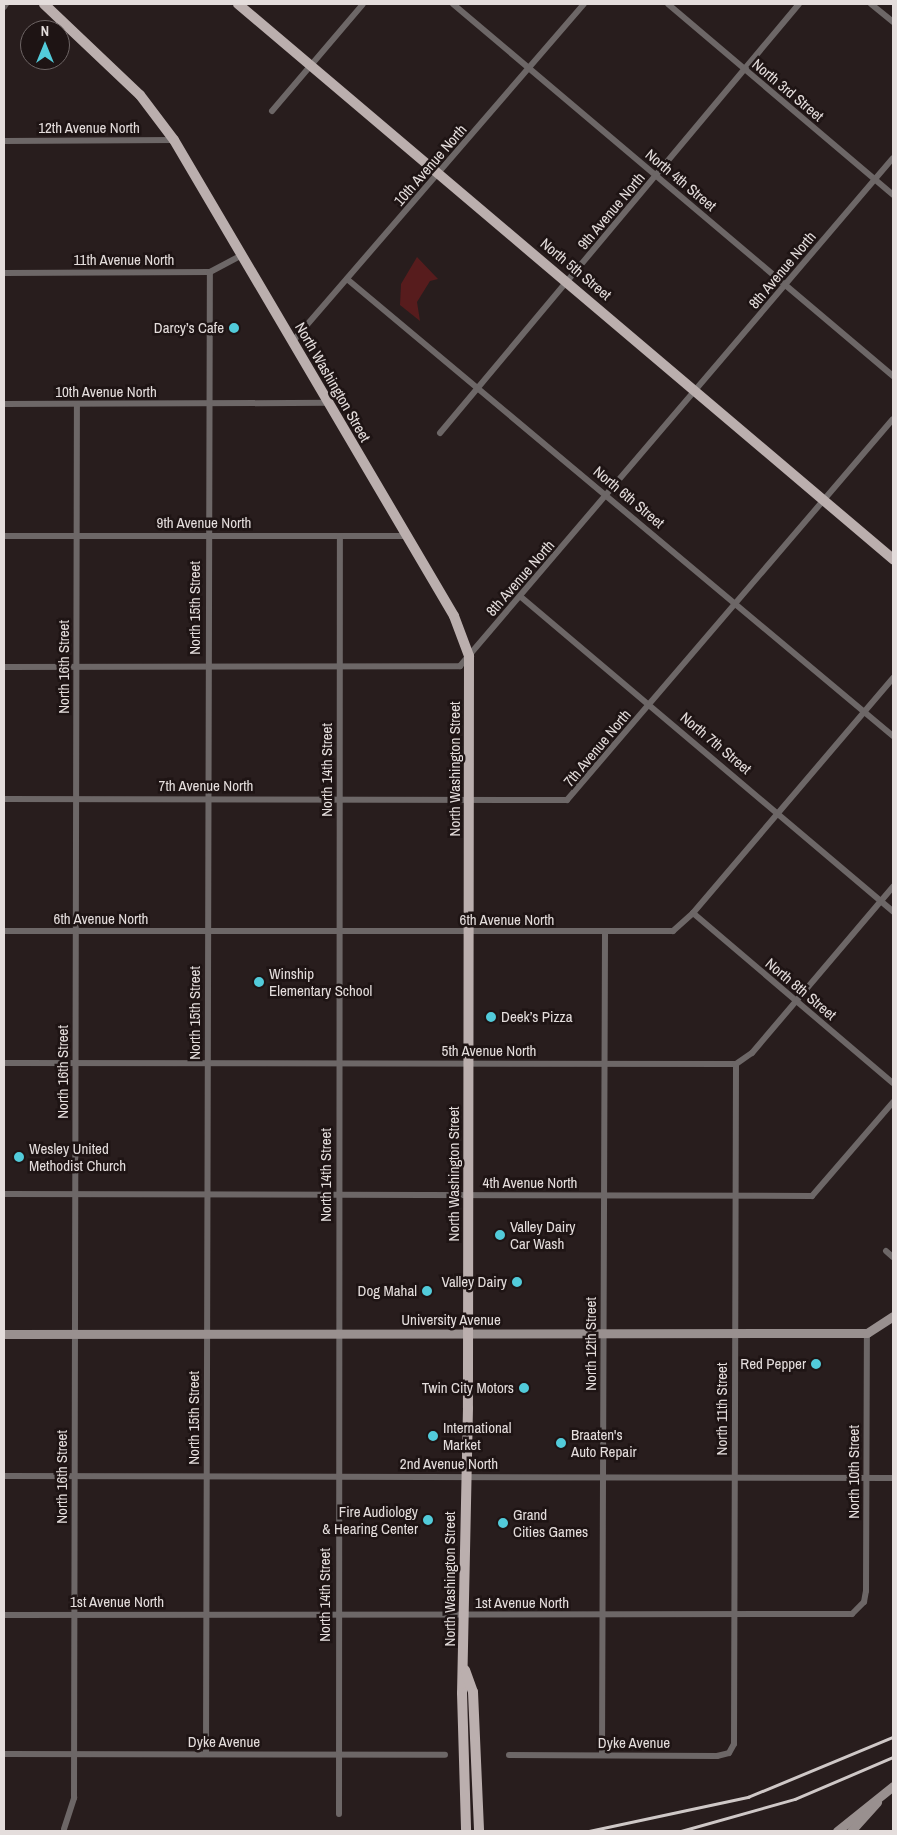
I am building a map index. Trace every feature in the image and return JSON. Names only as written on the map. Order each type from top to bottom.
[{"type":"main road","name":"North Washington Street","points":[[44,4],[140,95],[174,140],[240,256],[293,341],[404,536],[454,616],[470,656],[468,1334],[464,1476],[466,1831]]},
{"type":"main road","name":"North 5th Street","points":[[238,4],[893,559]]},
{"type":"main road","name":"North Washington Street","points":[[464,1667],[473,1692],[479,1831]]},
{"type":"street","points":[[272,111],[363,4]]},
{"type":"street","name":"North 4th Street","points":[[453,4],[893,376]]},
{"type":"street","name":"10th Avenue North","points":[[293,341],[440,174],[584,4]]},
{"type":"street","name":"North 3rd Street","points":[[668,4],[893,194]]},
{"type":"street","name":"9th Avenue North","points":[[440,434],[747,71],[798,4]]},
{"type":"street","points":[[871,4],[893,22]]},
{"type":"street","name":"12th Avenue North","points":[[4,141],[174,140]]},
{"type":"street","name":"8th Avenue North","points":[[4,667],[460,666],[522,597],[893,158]]},
{"type":"street","name":"11th Avenue North","points":[[4,273],[210,272],[240,256]]},
{"type":"street","name":"North 15th Street","points":[[206,1754],[208,404],[210,272]]},
{"type":"street","name":"North 6th Street","points":[[347,279],[893,736]]},
{"type":"street","name":"10th Avenue North","points":[[4,404],[328,403]]},
{"type":"street","name":"North 16th Street","points":[[64,1829],[74,1798],[77,404]]},
{"type":"street","name":"7th Avenue North","points":[[4,799],[338,797],[567,800],[893,419]]},
{"type":"street","name":"9th Avenue North","points":[[4,536],[404,536]]},
{"type":"street","name":"North 14th Street","points":[[339,1814],[337,1616],[340,536]]},
{"type":"street","name":"North 7th Street","points":[[522,597],[780,813],[893,911]]},
{"type":"street","name":"6th Avenue North","points":[[4,931],[605,933],[673,931],[693,914],[893,678]]},
{"type":"street","points":[[736,1064],[752,1053],[893,887]]},
{"type":"street","name":"North 8th Street","points":[[693,914],[893,1083]]},
{"type":"street","name":"North 12th Street","points":[[602,1755],[605,933]]},
{"type":"street","name":"5th Avenue North","points":[[4,1063],[736,1064]]},
{"type":"street","name":"North 11th Street","points":[[729,1753],[734,1744],[736,1064]]},
{"type":"street","name":"4th Avenue North","points":[[4,1194],[812,1196],[893,1102]]},
{"type":"street","points":[[886,1251],[893,1257]]},
{"type":"street","points":[[867,1333],[893,1316]]},
{"type":"street","name":"University Avenue","points":[[4,1334],[735,1335],[867,1333]]},
{"type":"street","name":"North 10th Street","points":[[859,1609],[866,1591],[867,1333]]},
{"type":"street","name":"2nd Avenue North","points":[[4,1476],[893,1478]]},
{"type":"street","name":"1st Avenue North","points":[[4,1615],[842,1617],[859,1609]]},
{"type":"street","name":"Dyke Avenue","points":[[509,1755],[729,1753]]},
{"type":"street","name":"Dyke Avenue","points":[[4,1754],[445,1755]]},
{"type":"street","points":[[837,1831],[893,1786]]},
{"type":"street","points":[[850,1831],[893,1786]]},
{"type":"shaded area","points":[[417,257],[438,279],[430,281],[417,302],[420,321],[400,305],[401,284]]},
{"type":"railway","points":[[589,1831],[748,1797],[893,1737]]},
{"type":"railway","points":[[681,1831],[795,1799],[893,1757]]},
{"type":"place","name":"Darcy’s Cafe","points":[[234,328]]},
{"type":"place","name":"Winship Elementary School","points":[[259,982]]},
{"type":"place","name":"Deek’s Pizza","points":[[491,1017]]},
{"type":"place","name":"Wesley United Methodist Church","points":[[19,1157]]},
{"type":"place","name":"Valley Dairy Car Wash","points":[[500,1235]]},
{"type":"place","name":"Valley Dairy","points":[[517,1282]]},
{"type":"place","name":"Dog Mahal","points":[[427,1291]]},
{"type":"place","name":"Red Pepper","points":[[816,1364]]},
{"type":"place","name":"Twin City Motors","points":[[524,1388]]},
{"type":"place","name":"International Market","points":[[433,1436]]},
{"type":"place","name":"Braaten's Auto Repair","points":[[561,1443]]},
{"type":"place","name":"Fire Audiology & Hearing Center","points":[[428,1520]]},
{"type":"place","name":"Grand Cities Games","points":[[503,1523]]}]
